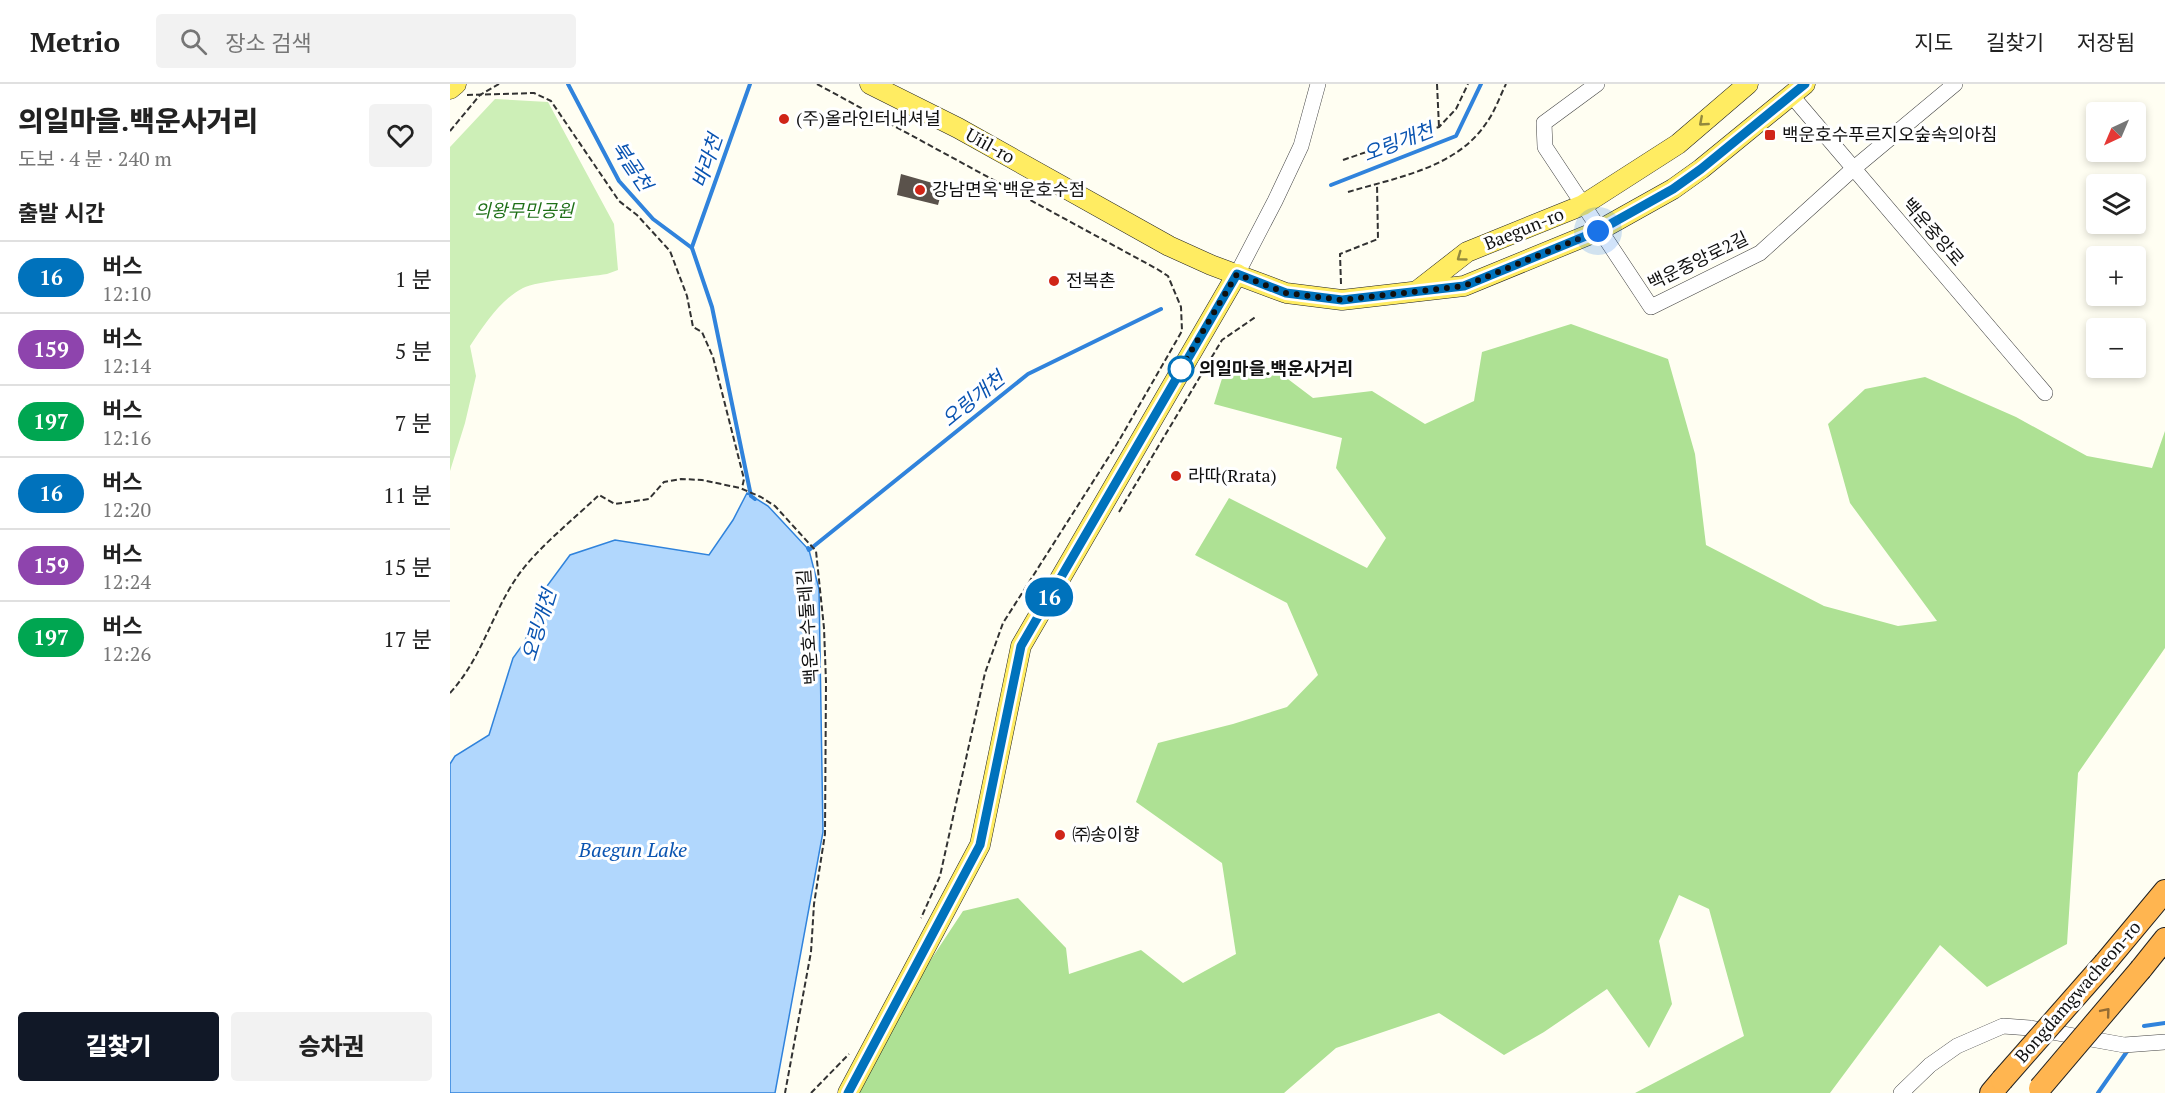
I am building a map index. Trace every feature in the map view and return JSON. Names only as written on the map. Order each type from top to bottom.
[{"type":"highway","name":"Bongdamgwacheon-ro","points":[[1996,1087],[2165,891]]},
{"type":"highway","name":"Bongdamgwacheon-ro","points":[[2038,1091],[2165,939]]},
{"type":"main road","name":"Uiil-ro","points":[[870,84],[958,128],[1168,246],[1237,274]]},
{"type":"main road","name":"Baegun-ro","points":[[1417,291],[1467,252],[1583,205],[1678,144],[1748,84]]},
{"type":"main road","name":"Baegun-ro","points":[[1237,274],[1286,293],[1342,300],[1464,286],[1598,231],[1673,189],[1798,90]]},
{"type":"main road","points":[[1650,162],[1643,180],[1644,188],[1651,192],[1673,189]]},
{"type":"main road","points":[[848,1093],[980,845],[1021,646],[1237,274]]},
{"type":"street","points":[[1237,274],[1301,146],[1318,84]]},
{"type":"street","name":"백운중앙로2길","points":[[1598,84],[1544,123],[1545,147],[1650,308],[1760,253],[1853,169]]},
{"type":"street","points":[[1853,169],[1955,84]]},
{"type":"street","name":"백운중앙로","points":[[1798,90],[1853,169],[2045,393]]},
{"type":"street","points":[[1901,1093],[1930,1065],[1957,1046],[2002,1026],[2030,1028],[2124,1045],[2165,1042]]},
{"type":"path","points":[[450,131],[480,95],[499,84]]},
{"type":"path","points":[[817,84],[1168,276]]},
{"type":"path","points":[[1437,84],[1439,127]]},
{"type":"path","points":[[1343,160],[1439,127],[1456,109],[1468,84]]},
{"type":"path","points":[[1348,192],[1425,169],[1454,156],[1467,146],[1488,122],[1506,84]]},
{"type":"path","points":[[455,89],[480,95],[534,93],[551,100],[619,201],[638,215],[670,251],[687,296],[693,327],[702,332],[712,357],[744,479],[742,489]]},
{"type":"path","points":[[1342,300],[1340,254],[1378,239],[1377,183]]},
{"type":"path","points":[[1114,519],[1127,501],[1222,340],[1257,316]]},
{"type":"path","name":"백운호수둘레길","points":[[450,693],[466,676],[517,577],[549,542],[599,495],[615,504],[649,499],[664,482],[681,479],[702,480],[742,489],[761,496],[775,506],[816,551],[824,628],[827,717],[825,834],[814,904],[811,952],[785,1093]]},
{"type":"path","points":[[811,1093],[831,1070],[854,1050],[876,1042]]},
{"type":"green space","name":"의왕무민공원","points":[[495,99],[548,102],[614,224],[618,270],[607,274],[551,281],[523,288],[507,299],[494,313],[470,346],[476,376],[450,471],[450,147]]},
{"type":"green space","points":[[1571,324],[1668,359],[1695,454],[1706,545],[1824,606],[1898,626],[1937,621],[1850,503],[1828,424],[1865,389],[1925,377],[2016,417],[2087,456],[2152,468],[2165,431],[2165,648],[2078,773],[2067,944],[1987,987],[1940,945],[1830,1093],[1635,1093],[1744,1036],[1709,909],[1679,895],[1659,941],[1672,1004],[1649,1048],[1607,989],[1544,1032],[1504,1055],[1439,1013],[1336,1048],[1284,1093],[856,1093],[897,1011],[963,911],[1018,898],[1066,948],[1069,974],[1141,950],[1183,983],[1236,954],[1222,863],[1136,802],[1158,743],[1233,724],[1287,707],[1318,675],[1287,603],[1195,555],[1229,498],[1367,568],[1386,538],[1336,468],[1342,438],[1214,404],[1225,369],[1276,370],[1313,398],[1372,391],[1425,424],[1474,401],[1482,352]]},
{"type":"water","name":"Baegun Lake","points":[[747,493],[768,506],[809,550],[819,589],[823,832],[775,1093],[450,1093],[450,764],[455,756],[489,735],[513,658],[524,643],[547,586],[570,555],[615,540],[709,555],[733,520]]},
{"type":"building","name":"강남면옥 백운호수점","points":[[901,174],[943,186],[938,205],[897,195]]},
{"type":"waterway","name":"북골천","points":[[568,84],[619,181],[653,219],[692,248]]},
{"type":"waterway","name":"바라천","points":[[692,247],[750,84]]},
{"type":"waterway","name":"오링개천","points":[[1331,185],[1456,136],[1481,84]]},
{"type":"waterway","points":[[692,248],[712,307],[751,496],[755,499]]},
{"type":"waterway","name":"오링개천","points":[[808,548],[809,550],[1028,374],[1161,309]]},
{"type":"waterway","points":[[2144,1026],[2165,1023]]},
{"type":"waterway","points":[[2098,1093],[2128,1050]]},
{"type":"bus line","name":"16","points":[[848,1093],[980,845],[1021,646],[1142,434],[1237,274],[1286,293],[1342,300],[1464,286],[1598,231],[1673,189],[1805,84]]},
{"type":"place","name":"(주)올라인터내셔널","points":[[784,119]]},
{"type":"place","name":"백운호수푸르지오숲속의아침","points":[[1770,135]]},
{"type":"place","name":"강남면옥 백운호수점","points":[[920,190]]},
{"type":"place","name":"전복촌","points":[[1054,281]]},
{"type":"place","name":"의일마을.백운사거리","points":[[1181,369]]},
{"type":"place","name":"라따(Rrata)","points":[[1176,476]]},
{"type":"place","name":"㈜송이향","points":[[1060,835]]},
{"type":"route","points":[[1181,369],[1178,373],[1237,274],[1286,293],[1342,300],[1464,286],[1598,231]]}]
